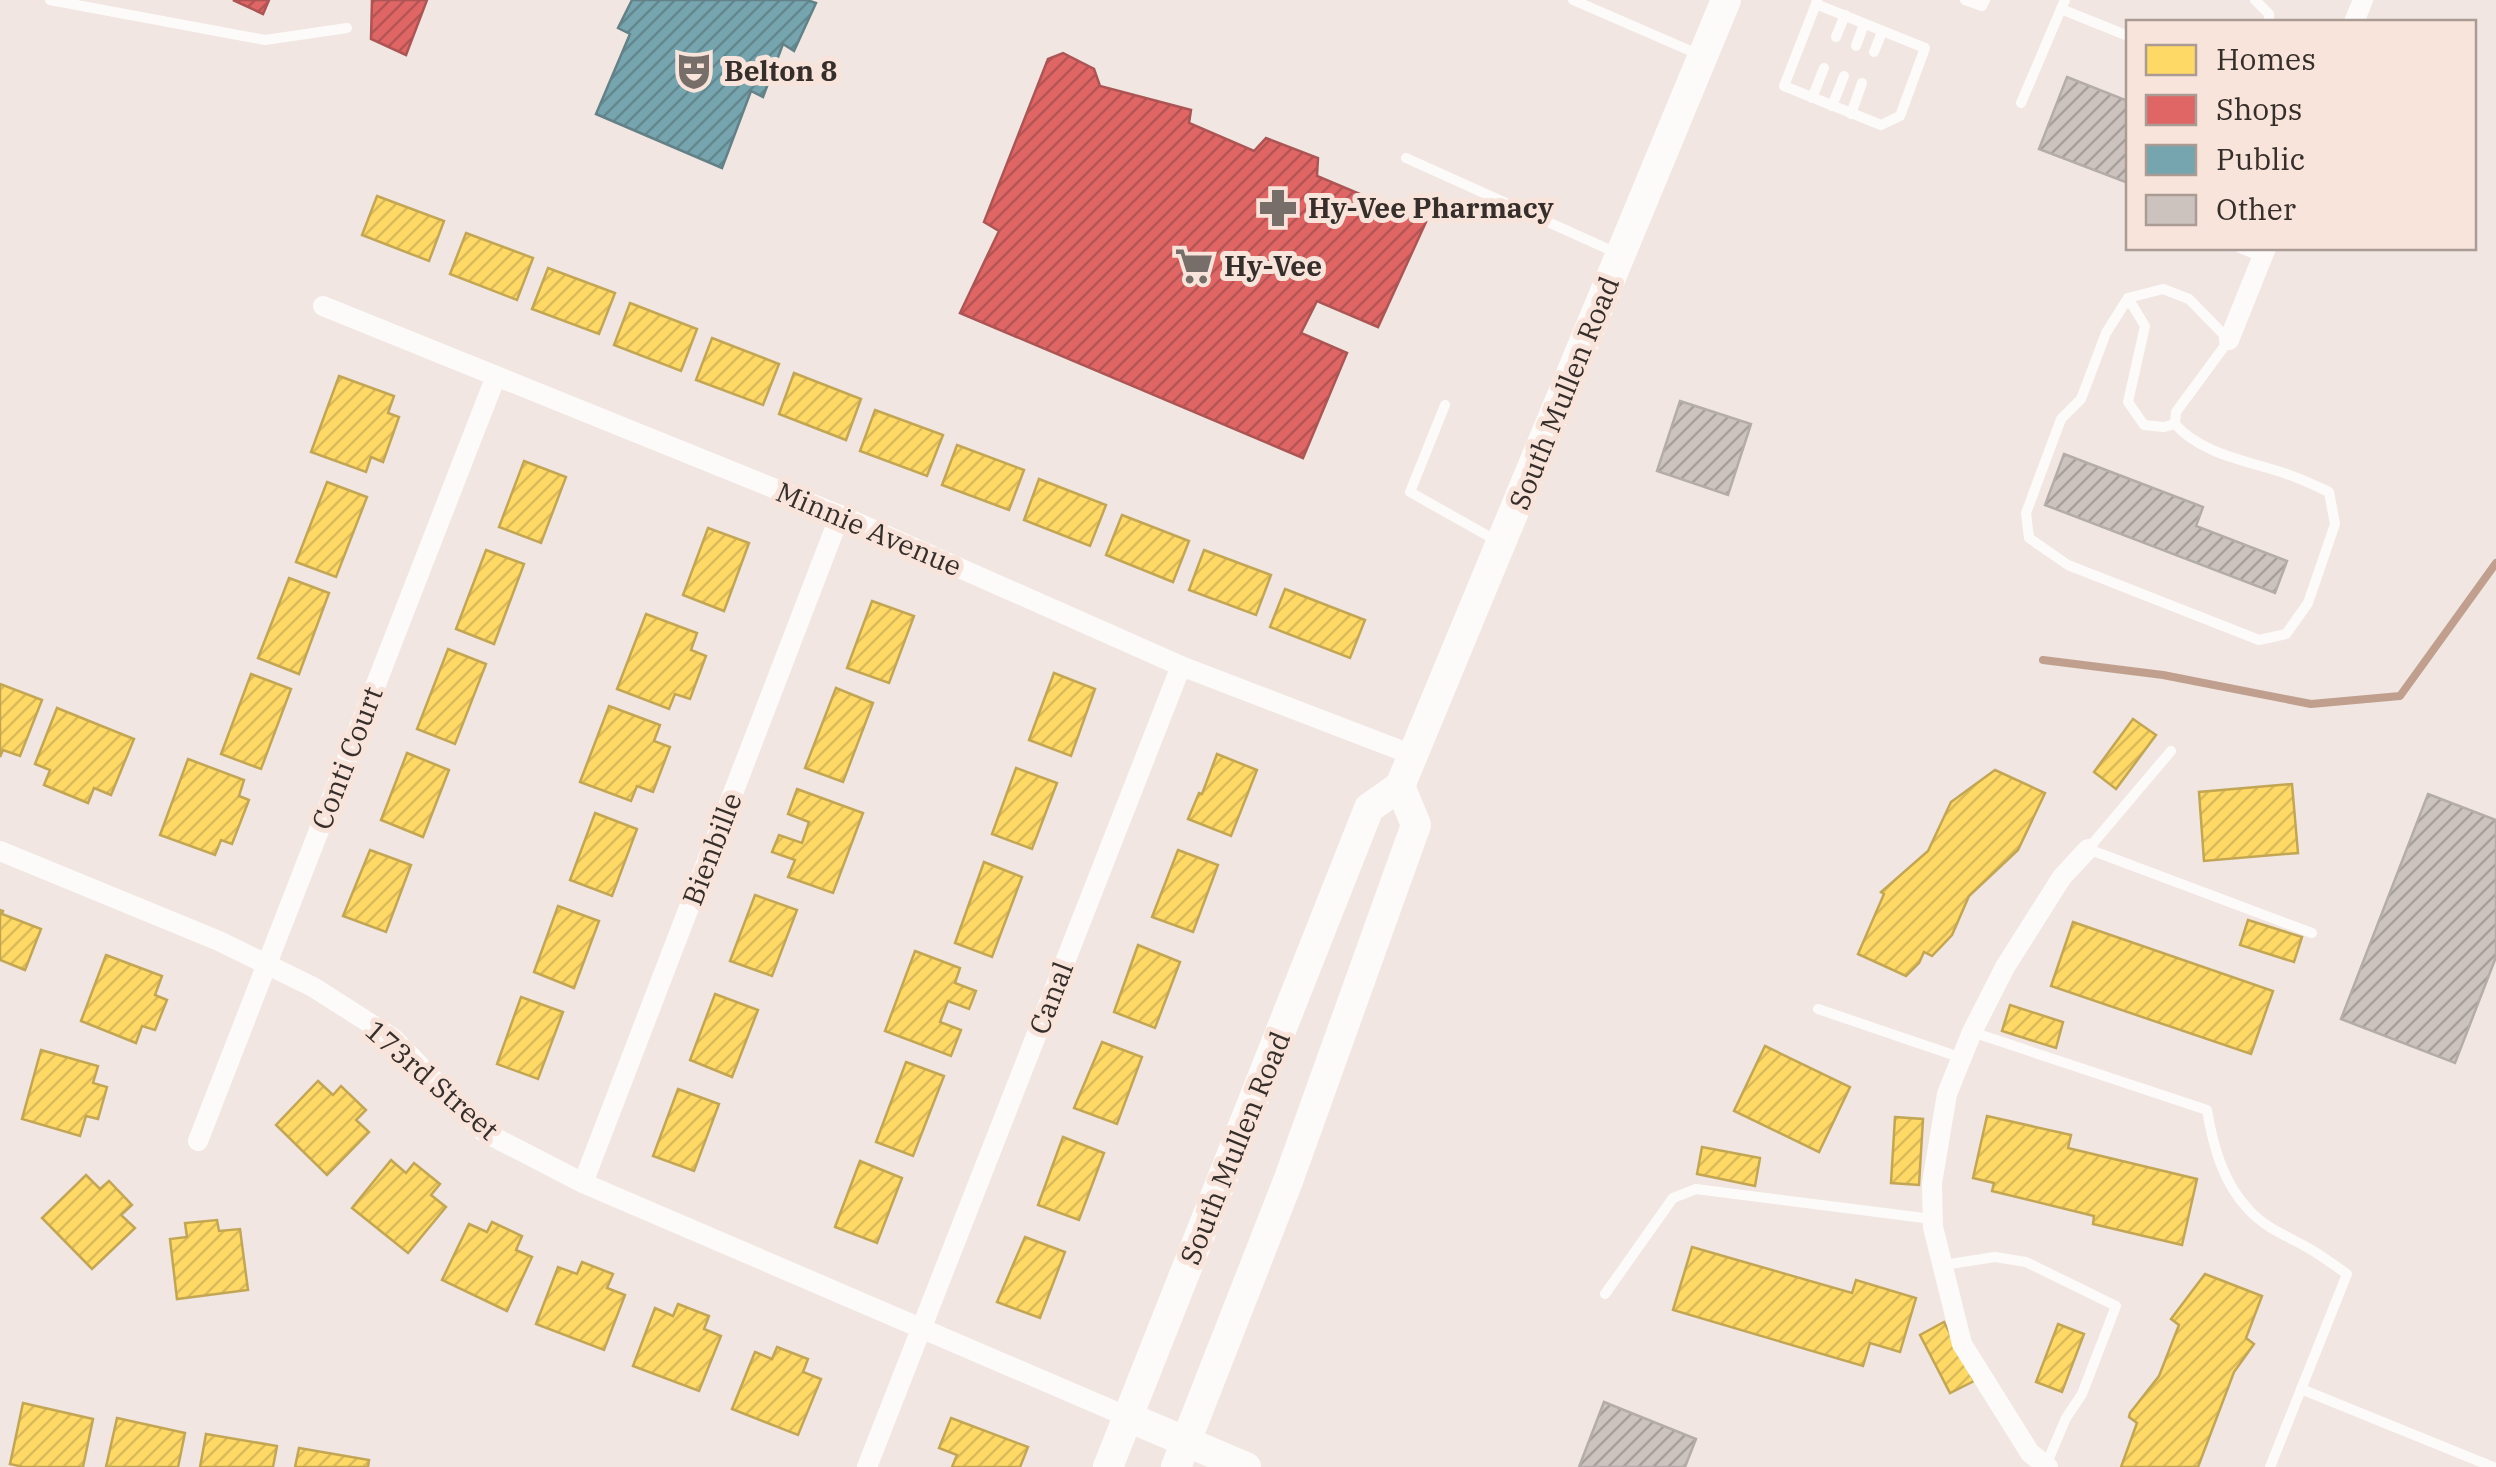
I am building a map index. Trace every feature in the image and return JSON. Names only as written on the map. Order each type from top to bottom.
[{"type":"street","name":"South Mullen Road","points":[[1108,1467],[1369,808],[1400,786],[1726,0]]},
{"type":"street","points":[[2229,340],[2264,252]]},
{"type":"street","name":"Minnie Avenue","points":[[323,306],[840,515],[1181,666],[1413,755]]},
{"type":"street","name":"Conti Court","points":[[198,1140],[496,376]]},
{"type":"street","name":"Bienbille","points":[[583,1184],[840,515]]},
{"type":"street","name":"Canal","points":[[922,1330],[1181,666]]},
{"type":"street","name":"South Mullen Road","points":[[1181,1455],[1288,1180],[1416,825],[1400,786]]},
{"type":"street","points":[[2047,1466],[2030,1452],[1962,1344],[1933,1220],[1932,1183],[1947,1094],[1972,1032],[2005,968],[2062,876],[2088,849]]},
{"type":"street","name":"173rd Street","points":[[0,852],[219,942],[313,987],[393,1038],[484,1132],[583,1184],[1128,1417],[1181,1455],[1246,1467]]},
{"type":"street","points":[[867,1467],[922,1330]]},
{"type":"lane","points":[[50,0],[265,40],[348,28]]},
{"type":"lane","points":[[1572,0],[1703,57]]},
{"type":"lane","points":[[1966,0],[1983,3]]},
{"type":"lane","points":[[2255,0],[2269,14],[2269,20]]},
{"type":"lane","points":[[1816,2],[1845,16],[1924,48],[1900,116],[1881,125],[1784,86],[1816,2]]},
{"type":"lane","points":[[2021,103],[2063,4],[2126,35]]},
{"type":"lane","points":[[1836,37],[1845,16]]},
{"type":"lane","points":[[1856,46],[1864,24]]},
{"type":"lane","points":[[1874,52],[1882,32]]},
{"type":"lane","points":[[1812,98],[1824,68]]},
{"type":"lane","points":[[1832,106],[1844,76]]},
{"type":"lane","points":[[1851,114],[1862,83]]},
{"type":"lane","points":[[1406,158],[1620,255]]},
{"type":"lane","points":[[2163,290],[2189,300],[2229,340],[2176,412],[2174,424],[2185,436],[2224,454],[2291,474],[2329,492],[2335,524],[2308,603],[2286,634],[2259,640],[2068,565],[2029,538],[2026,513],[2061,419],[2081,400],[2106,333],[2128,298],[2163,290]]},
{"type":"lane","points":[[2128,298],[2145,326],[2128,402],[2144,426],[2174,424]]},
{"type":"lane","points":[[1445,405],[1410,492],[1502,544]]},
{"type":"lane","points":[[2171,751],[2088,849],[2312,934]]},
{"type":"lane","points":[[1818,1008],[1962,1058]]},
{"type":"lane","points":[[1972,1032],[2207,1110],[2213,1144],[2228,1180],[2248,1210],[2270,1228],[2348,1274],[2270,1467]]},
{"type":"lane","points":[[1605,1294],[1674,1198],[1696,1189],[1933,1220]]},
{"type":"lane","points":[[1942,1266],[1994,1256],[2026,1262],[2116,1306],[2082,1394],[2066,1418],[2047,1466]]},
{"type":"lane","points":[[2301,1389],[2493,1467]]},
{"type":"building: Homes","points":[[377,196],[444,221],[429,261],[362,235]]},
{"type":"building: Homes","points":[[466,233],[533,258],[517,300],[450,274]]},
{"type":"building: Homes","points":[[548,268],[615,293],[599,334],[532,309]]},
{"type":"building: Homes","points":[[630,303],[697,329],[681,371],[614,345]]},
{"type":"building: Homes","points":[[712,338],[779,364],[763,405],[696,380]]},
{"type":"building: Homes","points":[[794,373],[861,399],[846,440],[779,414]]},
{"type":"building: Homes","points":[[339,376],[394,396],[388,413],[399,417],[383,462],[371,457],[366,472],[311,452]]},
{"type":"building: Homes","points":[[875,410],[943,435],[927,476],[860,451]]},
{"type":"building: Homes","points":[[957,445],[1024,470],[1009,510],[942,485]]},
{"type":"building: Homes","points":[[524,461],[566,477],[541,543],[499,527]]},
{"type":"building: Homes","points":[[1039,479],[1106,505],[1090,546],[1024,520]]},
{"type":"building: Homes","points":[[327,482],[367,497],[336,577],[296,562]]},
{"type":"building: Homes","points":[[1122,515],[1189,541],[1173,582],[1106,555]]},
{"type":"building: Homes","points":[[708,528],[749,543],[724,611],[683,595]]},
{"type":"building: Homes","points":[[486,550],[524,564],[494,644],[456,629]]},
{"type":"building: Homes","points":[[1204,550],[1271,575],[1256,615],[1189,590]]},
{"type":"building: Homes","points":[[289,578],[329,593],[299,674],[258,658]]},
{"type":"building: Homes","points":[[1285,589],[1365,620],[1350,658],[1270,627]]},
{"type":"building: Homes","points":[[872,601],[914,616],[889,683],[847,668]]},
{"type":"building: Homes","points":[[646,614],[697,633],[691,650],[706,656],[690,699],[675,694],[669,709],[617,689]]},
{"type":"building: Homes","points":[[448,649],[486,664],[455,744],[417,729]]},
{"type":"building: Homes","points":[[1054,673],[1095,689],[1071,756],[1029,740]]},
{"type":"building: Homes","points":[[251,674],[291,689],[261,769],[221,754]]},
{"type":"building: Homes","points":[[0,684],[42,700],[20,756],[3,750],[0,757]]},
{"type":"building: Homes","points":[[836,688],[873,703],[843,782],[805,768]]},
{"type":"building: Homes","points":[[609,706],[660,725],[654,741],[670,747],[653,792],[637,786],[631,801],[580,782]]},
{"type":"building: Homes","points":[[57,708],[134,739],[111,795],[94,788],[88,803],[44,785],[50,770],[35,764]]},
{"type":"building: Homes","points":[[2133,719],[2156,735],[2116,789],[2094,772]]},
{"type":"building: Homes","points":[[407,753],[449,770],[423,837],[381,820]]},
{"type":"building: Homes","points":[[1217,754],[1257,770],[1231,836],[1188,819]]},
{"type":"building: Homes","points":[[188,759],[244,780],[239,796],[249,800],[232,844],[221,840],[215,855],[160,835]]},
{"type":"building: Homes","points":[[1016,768],[1057,783],[1032,849],[992,834]]},
{"type":"building: Homes","points":[[1995,770],[2045,793],[2018,850],[1969,896],[1952,935],[1932,956],[1924,952],[1906,976],[1858,954],[1884,894],[1881,892],[1928,851],[1951,802]]},
{"type":"building: Homes","points":[[2292,784],[2298,853],[2204,861],[2199,792]]},
{"type":"building: Homes","points":[[797,789],[863,813],[833,893],[788,877],[795,860],[772,852],[779,835],[802,843],[809,822],[788,814]]},
{"type":"building: Homes","points":[[595,813],[637,829],[612,896],[570,880]]},
{"type":"building: Homes","points":[[370,850],[411,865],[386,932],[343,916]]},
{"type":"building: Homes","points":[[1178,850],[1218,865],[1193,932],[1152,917]]},
{"type":"building: Homes","points":[[984,862],[1022,877],[992,957],[955,943]]},
{"type":"building: Homes","points":[[755,895],[797,910],[772,976],[730,961]]},
{"type":"building: Homes","points":[[558,906],[599,921],[574,988],[534,972]]},
{"type":"building: Homes","points":[[0,910],[41,929],[25,970],[0,960]]},
{"type":"building: Homes","points":[[2248,920],[2302,937],[2294,962],[2240,945]]},
{"type":"building: Homes","points":[[2073,922],[2273,991],[2251,1054],[2051,986]]},
{"type":"building: Homes","points":[[1138,945],[1180,962],[1155,1028],[1114,1012]]},
{"type":"building: Homes","points":[[915,951],[960,968],[955,983],[976,991],[969,1009],[948,1001],[940,1022],[961,1030],[951,1056],[885,1031]]},
{"type":"building: Homes","points":[[106,955],[162,976],[155,995],[167,1000],[155,1030],[142,1026],[136,1043],[81,1021]]},
{"type":"building: Homes","points":[[715,994],[758,1010],[732,1077],[690,1060]]},
{"type":"building: Homes","points":[[521,997],[563,1012],[538,1079],[497,1064]]},
{"type":"building: Homes","points":[[2010,1005],[2063,1022],[2056,1048],[2002,1031]]},
{"type":"building: Homes","points":[[1102,1042],[1142,1057],[1117,1124],[1074,1108]]},
{"type":"building: Homes","points":[[1765,1046],[1850,1087],[1819,1152],[1734,1111]]},
{"type":"building: Homes","points":[[41,1050],[98,1066],[93,1083],[107,1087],[98,1119],[86,1116],[80,1136],[22,1119]]},
{"type":"building: Homes","points":[[906,1062],[944,1076],[913,1156],[876,1142]]},
{"type":"building: Homes","points":[[318,1081],[333,1095],[341,1086],[366,1110],[356,1120],[369,1132],[327,1175],[276,1125]]},
{"type":"building: Homes","points":[[678,1089],[719,1104],[694,1171],[653,1156]]},
{"type":"building: Homes","points":[[1987,1116],[2071,1135],[2068,1148],[2197,1179],[2182,1245],[2093,1224],[2094,1216],[1992,1191],[1994,1183],[1973,1178]]},
{"type":"building: Homes","points":[[1895,1117],[1923,1119],[1919,1185],[1891,1183]]},
{"type":"building: Homes","points":[[1063,1137],[1104,1153],[1079,1220],[1038,1205]]},
{"type":"building: Homes","points":[[1702,1147],[1760,1158],[1755,1186],[1697,1174]]},
{"type":"building: Homes","points":[[391,1160],[406,1173],[414,1163],[440,1184],[431,1195],[446,1207],[408,1253],[352,1208]]},
{"type":"building: Homes","points":[[860,1161],[902,1178],[877,1243],[835,1227]]},
{"type":"building: Homes","points":[[86,1175],[100,1189],[109,1181],[132,1205],[121,1215],[135,1228],[92,1269],[42,1218]]},
{"type":"building: Homes","points":[[217,1220],[219,1231],[240,1229],[248,1290],[177,1299],[170,1239],[187,1237],[185,1223]]},
{"type":"building: Homes","points":[[492,1222],[522,1236],[516,1250],[532,1257],[507,1311],[442,1280],[469,1224],[487,1232]]},
{"type":"building: Homes","points":[[1025,1237],[1065,1252],[1040,1318],[997,1302]]},
{"type":"building: Homes","points":[[1692,1247],[1852,1293],[1856,1280],[1916,1298],[1900,1352],[1870,1343],[1863,1366],[1673,1310]]},
{"type":"building: Homes","points":[[582,1262],[613,1274],[607,1288],[625,1295],[604,1350],[536,1324],[558,1267],[577,1274]]},
{"type":"building: Homes","points":[[2205,1274],[2262,1296],[2246,1338],[2254,1344],[2234,1372],[2198,1467],[2121,1467],[2137,1423],[2129,1417],[2130,1413],[2159,1376],[2179,1325],[2171,1319]]},
{"type":"building: Homes","points":[[678,1304],[709,1316],[704,1329],[721,1336],[699,1391],[633,1366],[655,1308],[673,1316]]},
{"type":"building: Homes","points":[[1944,1322],[1974,1381],[1950,1393],[1920,1335]]},
{"type":"building: Homes","points":[[2058,1324],[2084,1334],[2062,1392],[2036,1382]]},
{"type":"building: Homes","points":[[777,1347],[808,1359],[803,1372],[821,1379],[798,1435],[732,1409],[755,1352],[772,1359]]},
{"type":"building: Homes","points":[[23,1403],[93,1419],[83,1467],[10,1464]]},
{"type":"building: Homes","points":[[117,1418],[185,1433],[178,1467],[106,1467]]},
{"type":"building: Homes","points":[[951,1418],[1028,1447],[1020,1467],[952,1467],[957,1455],[939,1448]]},
{"type":"building: Homes","points":[[206,1434],[277,1446],[273,1467],[200,1467]]},
{"type":"building: Homes","points":[[299,1448],[369,1460],[368,1467],[295,1467]]},
{"type":"building: Shops","points":[[233,0],[269,0],[263,14]]},
{"type":"building: Shops","points":[[372,0],[427,0],[406,55],[371,39]]},
{"type":"building: Shops","name":"Hy-Vee","points":[[1063,53],[1094,69],[1100,86],[1191,110],[1189,123],[1254,151],[1266,138],[1318,158],[1317,176],[1426,222],[1378,327],[1317,301],[1301,333],[1347,353],[1303,458],[960,313],[999,231],[984,222],[1048,59]]},
{"type":"building: Public","name":"Belton 8","points":[[632,0],[816,3],[794,51],[783,44],[763,97],[751,91],[722,168],[596,114],[630,34],[618,28]]},
{"type":"building: Other","points":[[2067,77],[2126,100],[2126,182],[2039,149]]},
{"type":"building: Other","points":[[1680,401],[1751,424],[1728,495],[1657,471]]},
{"type":"building: Other","points":[[2064,454],[2203,507],[2196,526],[2287,561],[2275,593],[2045,505]]},
{"type":"building: Other","points":[[2428,794],[2496,820],[2496,957],[2455,1063],[2341,1019]]},
{"type":"building: Other","points":[[1604,1402],[1696,1439],[1685,1467],[1579,1467]]},
{"type":"waterway","points":[[2043,660],[2163,675],[2311,704],[2400,696],[2496,563]]},
{"type":"place","name":"Belton 8","points":[[694,71]]},
{"type":"place","name":"Hy-Vee Pharmacy","points":[[1278,208]]},
{"type":"place","name":"Hy-Vee","points":[[1194,266]]}]
